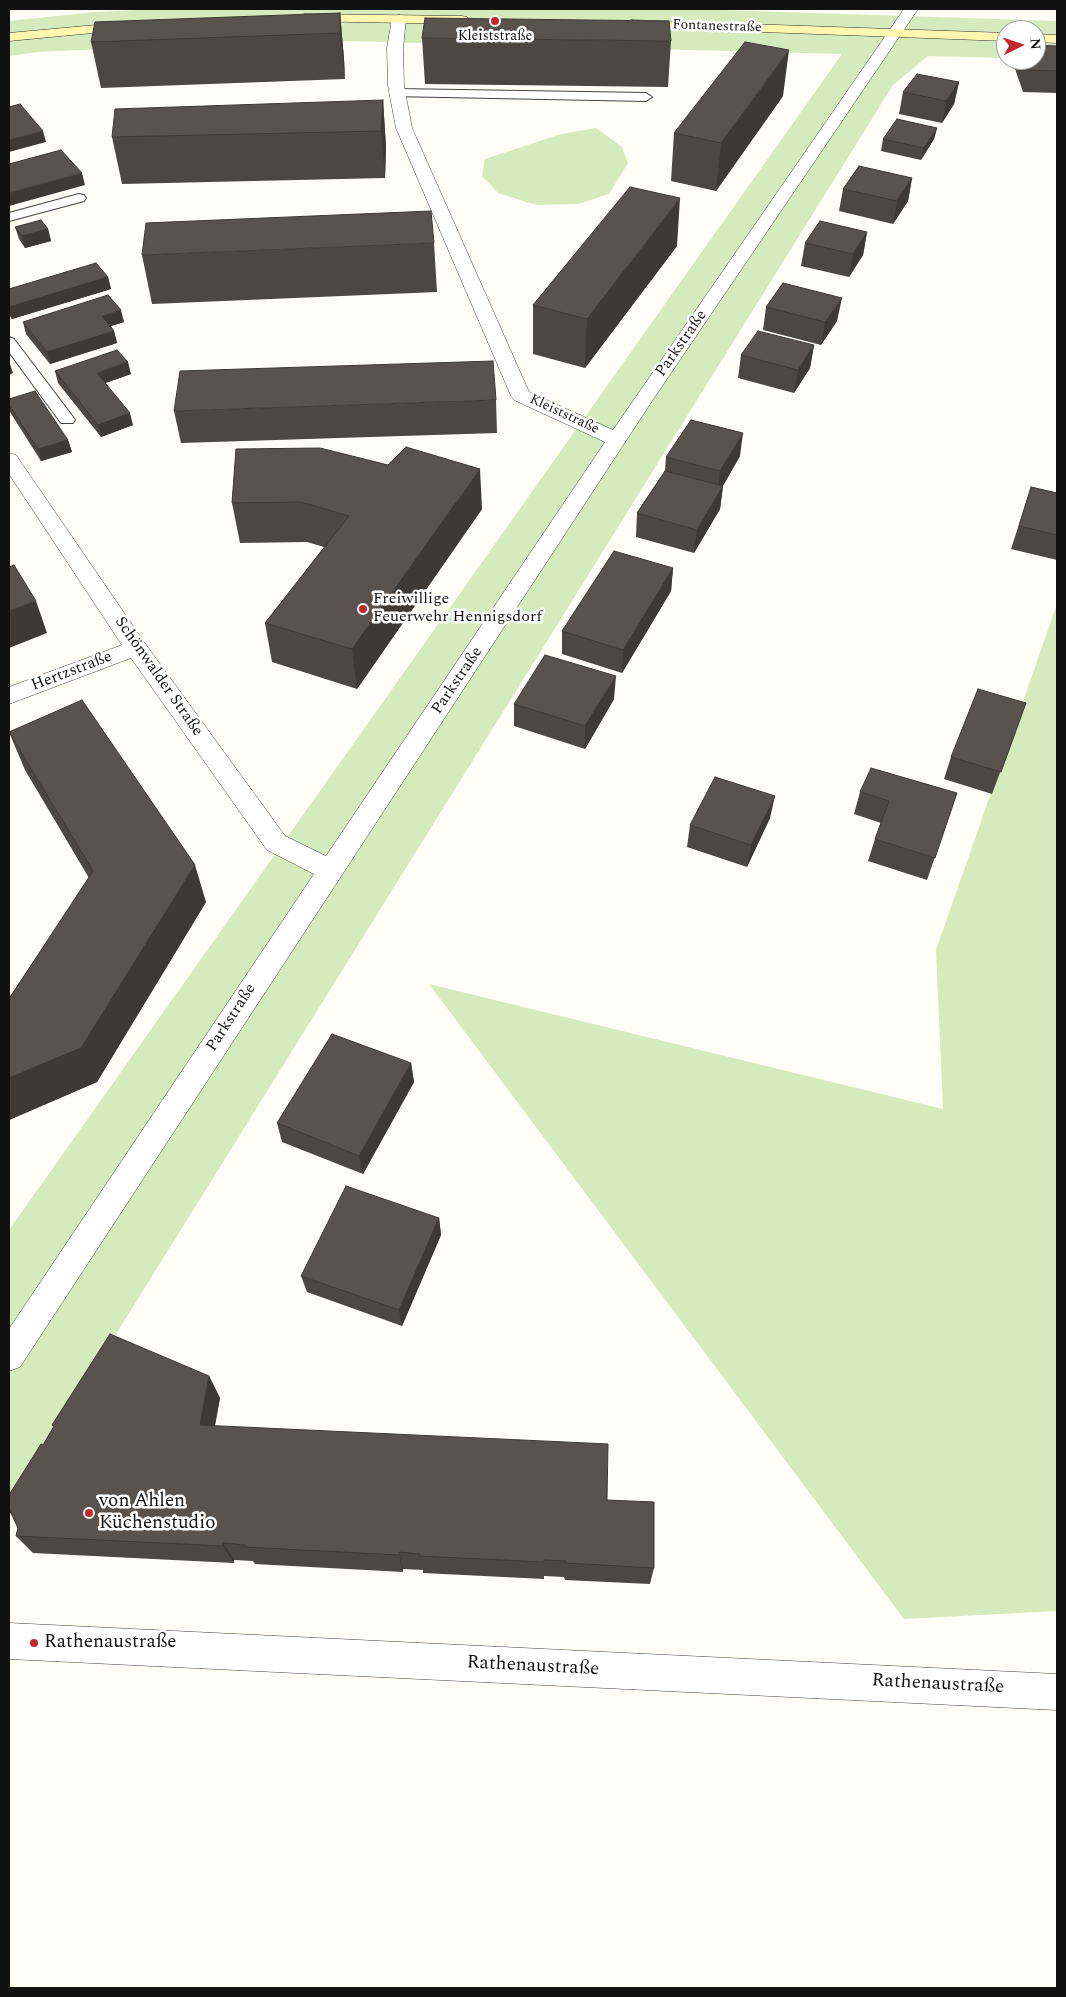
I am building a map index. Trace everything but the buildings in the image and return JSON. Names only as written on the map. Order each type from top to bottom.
[{"type":"street","name":"Parkstraße","points":[[9,1356],[330,870],[379,800],[618,440],[911,9]]},
{"type":"street","points":[[291,19],[399,18],[476,21]]},
{"type":"street","name":"Kleiststraße","points":[[399,18],[394,48],[397,93],[404,128],[521,396],[618,440]]},
{"type":"street","name":"Fontanestraße","points":[[620,24],[996,37]]},
{"type":"street","points":[[9,37],[147,25]]},
{"type":"street","name":"Schönwalder Straße","points":[[9,459],[136,648],[276,843],[330,870]]},
{"type":"street","name":"Hertzstraße","points":[[9,696],[136,648]]},
{"type":"street","name":"Rathenaustraße","points":[[9,1641],[1057,1692]]},
{"type":"lane","points":[[397,93],[646,97]]},
{"type":"lane","points":[[9,217],[79,198]]},
{"type":"lane","points":[[9,342],[67,420]]},
{"type":"green space","points":[[158,9],[691,9],[1026,20],[996,20],[996,58],[928,56],[893,85],[9,1506],[9,1230],[842,54],[307,40],[37,52],[9,56],[9,21],[95,12]]},
{"type":"green space","points":[[1046,21],[1057,21],[1057,60],[1046,59]]},
{"type":"green space","points":[[596,128],[622,147],[628,163],[609,194],[578,204],[536,205],[498,193],[482,176],[485,159],[561,134]]},
{"type":"green space","points":[[1057,604],[1057,1611],[904,1619],[429,984],[943,1109],[936,950]]},
{"type":"place","name":"Kleiststraße","points":[[495,21]]},
{"type":"place","name":"Freiwillige Feuerwehr Hennigsdorf","points":[[363,609]]},
{"type":"place","name":"von Ahlen Küchenstudio","points":[[89,1513]]},
{"type":"place","name":"Rathenaustraße","points":[[34,1643]]}]
